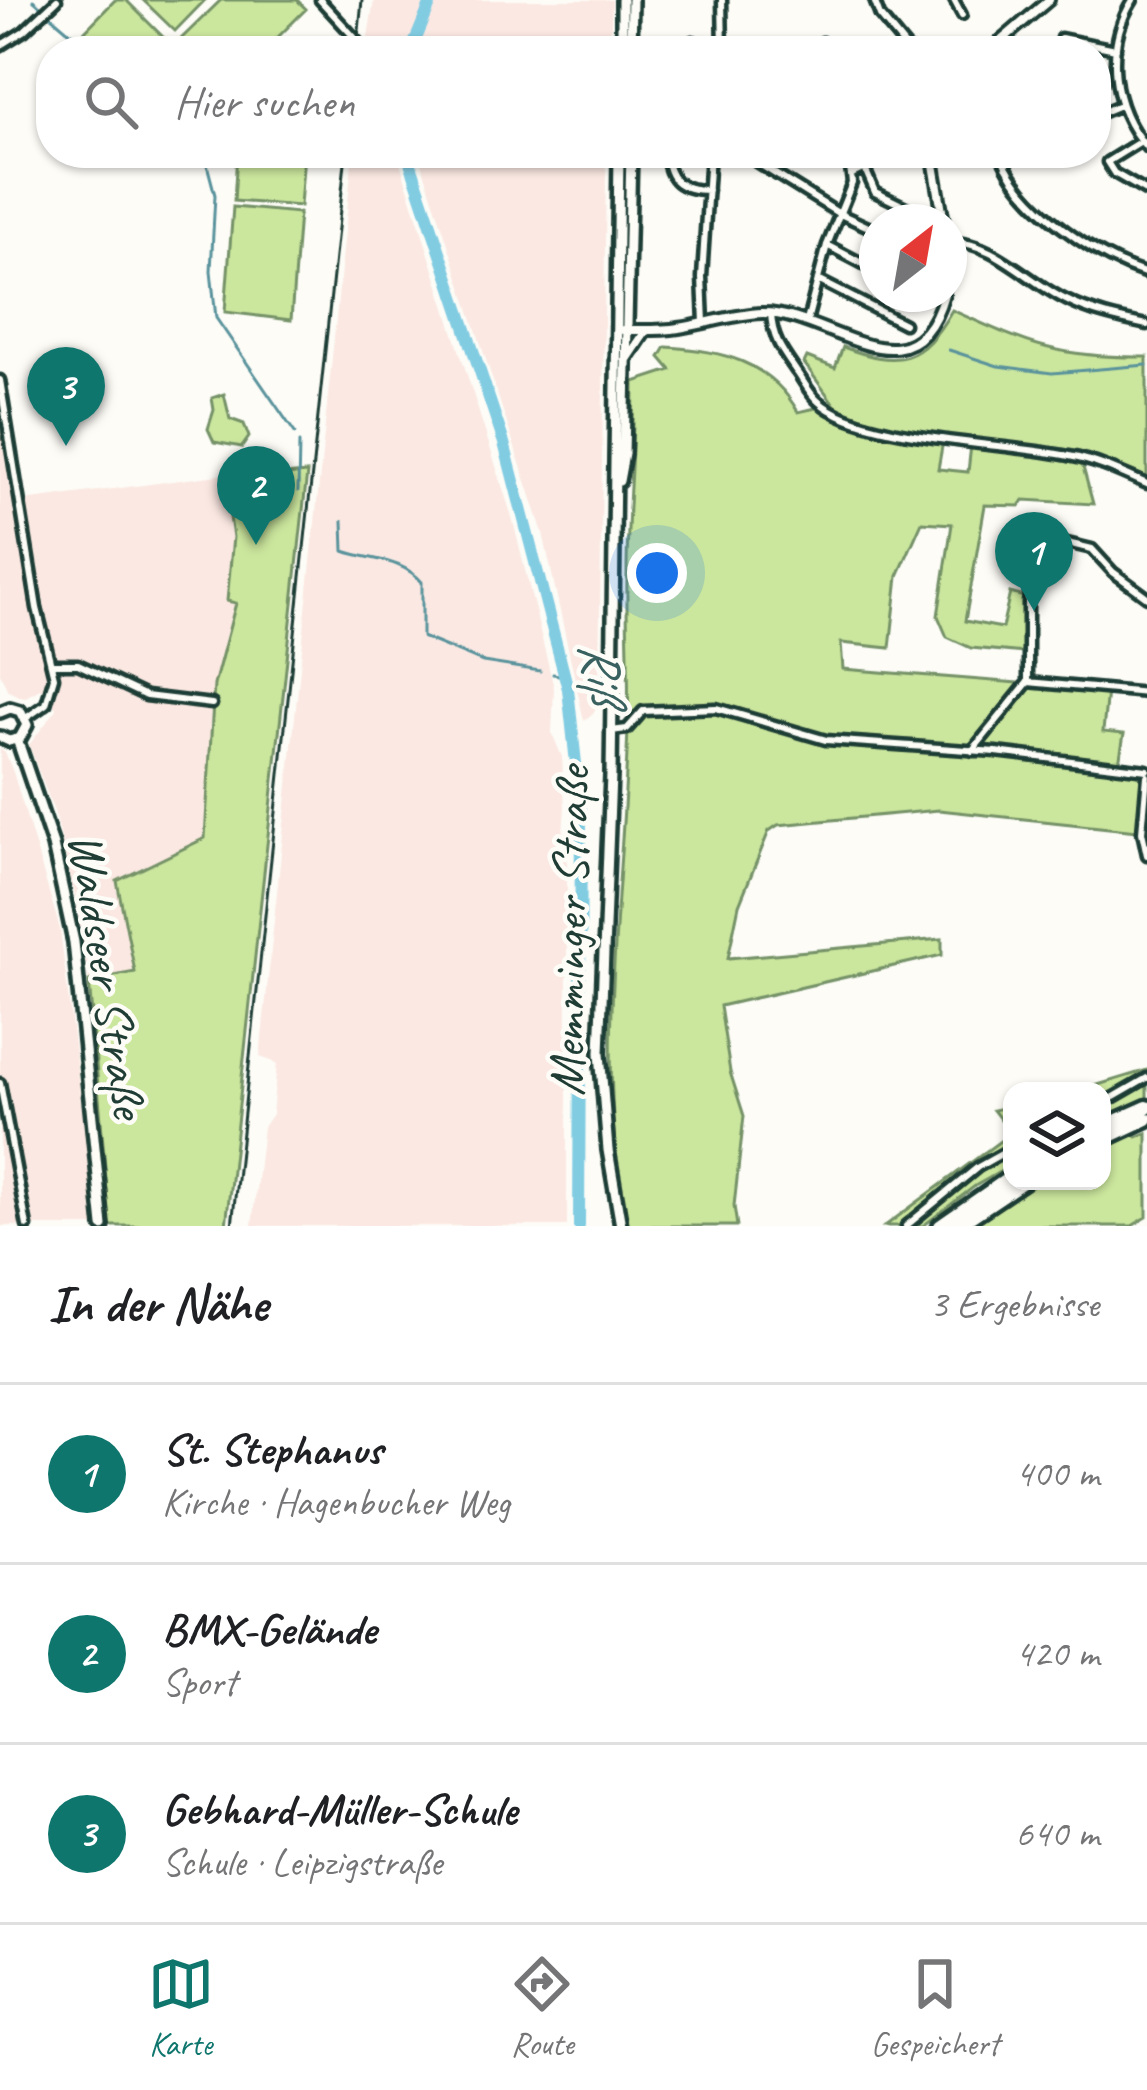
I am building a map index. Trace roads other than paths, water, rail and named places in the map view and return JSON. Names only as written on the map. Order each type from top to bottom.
[{"type":"highway","points":[[1111,1123],[1147,1107]]},
{"type":"highway","points":[[1111,1136],[1147,1119]]},
{"type":"highway","points":[[940,1226],[1003,1182]]},
{"type":"highway","points":[[957,1226],[1011,1190]]},
{"type":"main road","points":[[622,0],[622,36]]},
{"type":"main road","points":[[631,36],[632,0]]},
{"type":"main road","name":"Memminger Straße","points":[[619,168],[613,455],[617,492],[600,1053],[608,1150],[621,1226]]},
{"type":"main road","name":"Memminger Straße","points":[[617,492],[624,454],[631,168]]},
{"type":"main road","points":[[0,737],[17,739],[26,730],[26,718],[15,709],[1,707]]},
{"type":"main road","name":"Waldseer Straße","points":[[17,739],[53,845],[74,942],[103,1226]]},
{"type":"street","points":[[0,46],[24,32],[57,0]]},
{"type":"street","points":[[320,0],[353,36]]},
{"type":"street","points":[[721,36],[722,0]]},
{"type":"street","points":[[874,0],[897,36]]},
{"type":"street","points":[[954,0],[962,14]]},
{"type":"street","points":[[1006,36],[1048,0]]},
{"type":"street","points":[[1111,160],[1144,144],[1121,104],[1115,77],[1120,26],[1129,1]]},
{"type":"street","points":[[1111,48],[1116,49]]},
{"type":"street","points":[[1111,108],[1121,104]]},
{"type":"street","points":[[668,168],[676,183],[685,188],[708,190]]},
{"type":"street","points":[[704,323],[709,168]]},
{"type":"street","points":[[766,168],[859,223]]},
{"type":"street","points":[[807,321],[827,245],[850,189],[852,174],[848,168]]},
{"type":"street","points":[[935,168],[941,204]]},
{"type":"street","points":[[1008,168],[1059,224],[1093,250],[1147,274]]},
{"type":"street","points":[[1111,168],[1147,192]]},
{"type":"street","points":[[852,174],[865,169],[875,192],[900,204]]},
{"type":"street","points":[[967,243],[1088,310],[1147,325]]},
{"type":"street","points":[[827,245],[859,262]]},
{"type":"street","points":[[818,280],[904,324]]},
{"type":"street","points":[[615,330],[646,331],[772,313],[807,321],[856,343],[893,349],[908,346],[926,332],[935,312]]},
{"type":"street","points":[[772,313],[772,334],[778,346],[818,402],[836,412],[898,430],[1067,455],[1147,484]]},
{"type":"street","points":[[628,359],[646,331]]},
{"type":"street","points":[[0,380],[34,593],[54,677],[50,698],[26,718]]},
{"type":"street","points":[[972,752],[1028,682],[1028,603],[1037,538],[1093,549],[1113,572],[1147,597]]},
{"type":"street","points":[[51,664],[78,664],[146,696],[212,704]]},
{"type":"street","points":[[1028,682],[1147,693]]},
{"type":"street","points":[[611,731],[633,725],[643,711],[716,707],[826,740],[1147,773],[1142,832],[1147,855]]},
{"type":"street","points":[[1111,1099],[1147,1078]]},
{"type":"street","points":[[0,1083],[27,1226]]},
{"type":"street","points":[[906,1226],[978,1167],[1003,1153]]},
{"type":"waterway","points":[[33,0],[40,6]]},
{"type":"waterway","name":"Riß","points":[[417,36],[432,0]]},
{"type":"waterway","points":[[51,16],[74,36]]},
{"type":"waterway","points":[[208,168],[215,195],[211,271],[216,318],[295,433]]},
{"type":"waterway","name":"Riß","points":[[412,168],[504,443],[568,689],[581,810],[579,1226]]},
{"type":"waterway","points":[[949,350],[998,366],[1052,373],[1147,365]]},
{"type":"waterway","points":[[298,491],[299,443]]},
{"type":"waterway","points":[[343,521],[344,551],[395,564],[422,582],[422,637],[483,662],[540,671]]},
{"type":"waterway","points":[[553,674],[565,676]]},
{"type":"railway","points":[[358,36],[362,0]]},
{"type":"railway","points":[[232,1226],[344,168]]},
{"type":"place","name":"Gebhard-Müller-Schule","points":[[66,446]]},
{"type":"place","name":"BMX-Gelände","points":[[256,545]]},
{"type":"place","name":"St. Stephanus","points":[[1034,611]]}]
